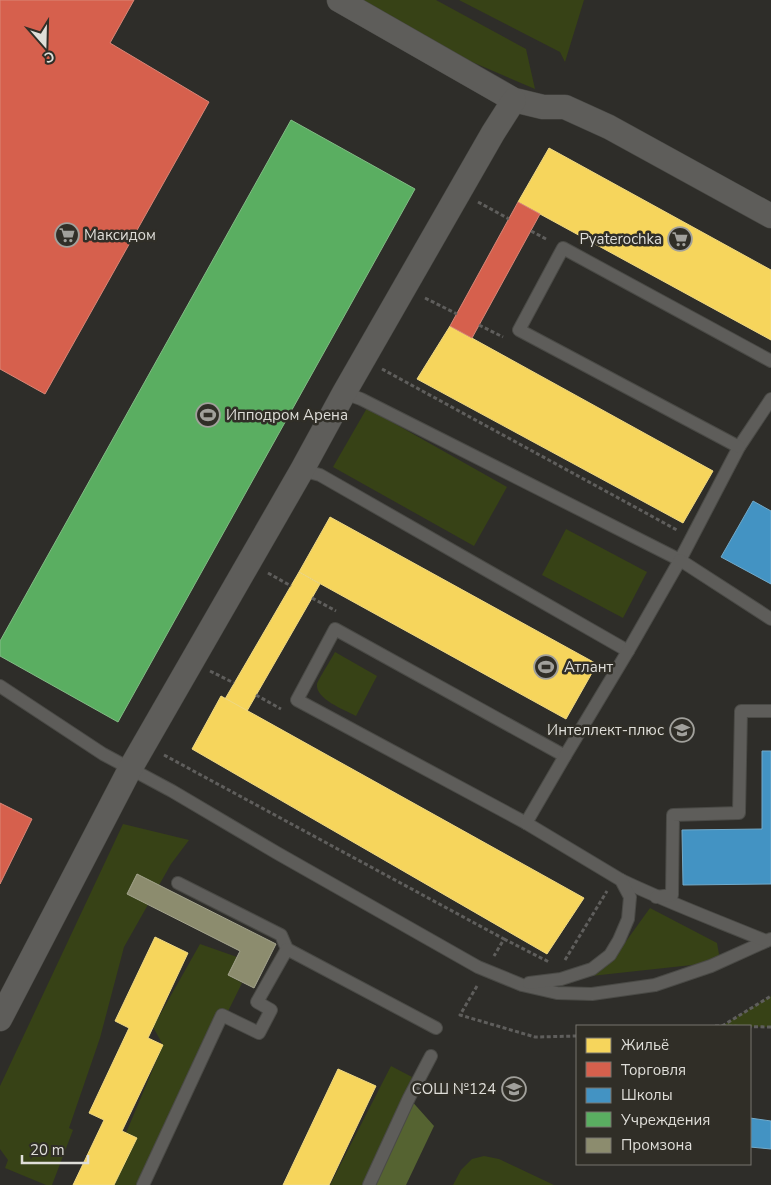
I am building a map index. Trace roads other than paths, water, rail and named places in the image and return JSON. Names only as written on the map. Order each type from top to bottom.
[{"type":"street","points":[[339,0],[514,100],[543,107],[566,107],[609,127],[771,216]]},
{"type":"street","points":[[0,1019],[130,769],[493,133],[514,100]]},
{"type":"lane","points":[[739,447],[519,330],[564,248],[771,361]]},
{"type":"lane","points":[[344,393],[370,404],[680,560],[771,619]]},
{"type":"lane","points":[[526,823],[680,560],[739,447],[771,400]]},
{"type":"lane","points":[[302,470],[320,475],[628,651]]},
{"type":"lane","points":[[522,985],[562,979],[592,969],[610,955],[628,919],[630,897],[615,883],[526,823],[297,700],[335,629],[565,756]]},
{"type":"lane","points":[[0,686],[103,754],[172,791],[478,967],[522,985],[557,993],[592,994],[655,985],[710,966],[768,940]]},
{"type":"lane","points":[[656,897],[672,895],[673,815],[739,813],[741,711],[771,711]]},
{"type":"lane","points":[[178,883],[280,935],[287,949],[436,1028]]},
{"type":"lane","points":[[615,883],[768,940]]},
{"type":"lane","points":[[143,1185],[222,1015],[259,1033],[271,1010],[257,1002],[287,949]]},
{"type":"lane","points":[[369,1185],[409,1098],[431,1056]]},
{"type":"place","name":"Максидом","points":[[67,235]]},
{"type":"place","name":"Pyaterochka","points":[[680,239]]},
{"type":"place","name":"Ипподром Арена","points":[[208,415]]},
{"type":"place","name":"Атлант","points":[[546,667]]},
{"type":"place","name":"Интеллект-плюс","points":[[682,730]]},
{"type":"place","name":"СОШ №124","points":[[514,1089]]}]
